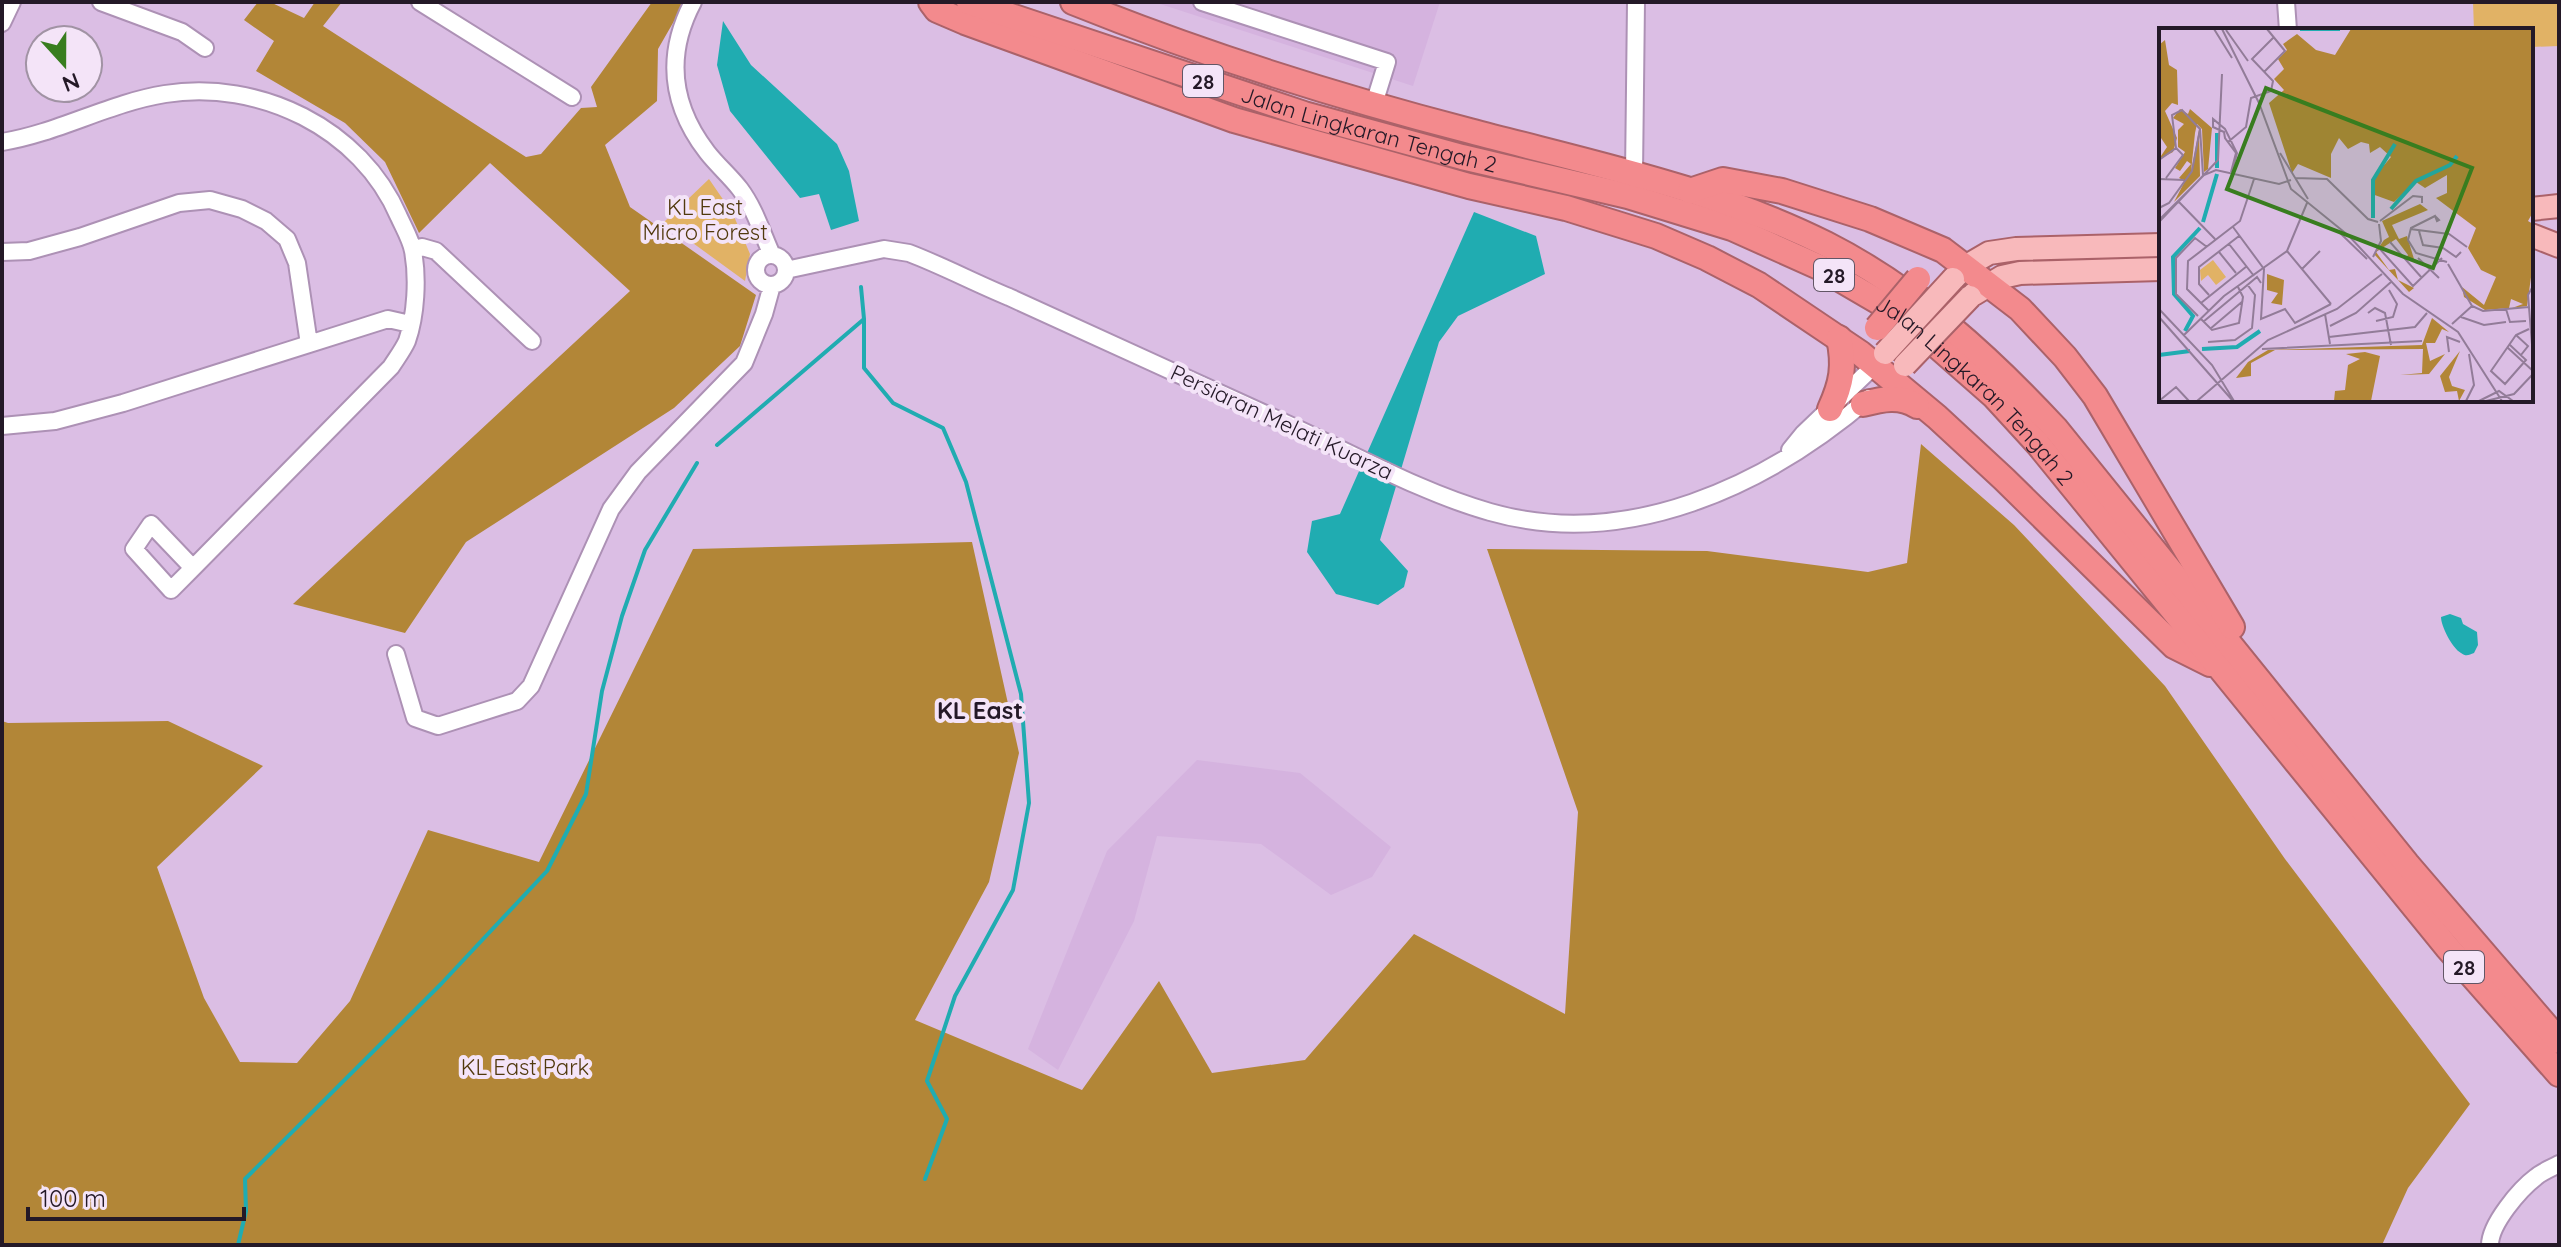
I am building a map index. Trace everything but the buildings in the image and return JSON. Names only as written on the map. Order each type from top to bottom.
[{"type":"highway","points":[[931,2],[937,10],[965,22],[1234,120],[1469,186],[1566,208],[1656,236],[1707,258],[1759,285],[1889,365],[1937,417],[2174,646],[2220,669]]},
{"type":"highway","name":"Jalan Lingkaran Tengah 2","points":[[969,2],[1318,118],[1683,212],[1732,228],[1819,267],[1903,316],[1994,396],[2038,444],[2456,958],[2559,1074]]},
{"type":"highway","points":[[1018,2],[1086,29],[1102,48]]},
{"type":"highway","name":"Jalan Lingkaran Tengah 2","points":[[1073,2],[1243,65],[1690,191],[1782,223],[1828,245],[1896,286],[1966,339],[2011,380],[2056,429],[2407,864],[2559,1041]]},
{"type":"highway","points":[[1690,191],[1723,180],[1782,191],[1870,219],[1943,250],[1959,273],[1979,291],[2020,309],[2065,357],[2095,396],[2276,701]]},
{"type":"highway","points":[[1833,333],[1863,335],[1877,328],[1918,279],[1921,258],[1917,239]]},
{"type":"highway","points":[[1830,409],[1841,386],[1843,372],[1833,333]]},
{"type":"highway","points":[[1863,404],[1883,398],[1908,400],[1937,417]]},
{"type":"main road","points":[[2533,209],[2559,206]]},
{"type":"main road","points":[[2533,233],[2559,228]]},
{"type":"main road","points":[[2533,234],[2559,246]]},
{"type":"main road","points":[[1943,250],[1989,253],[2016,249],[2159,245]]},
{"type":"main road","points":[[1889,365],[1959,273],[1989,253]]},
{"type":"main road","points":[[1889,365],[1979,291],[2020,273],[2159,269]]},
{"type":"street","points":[[2,23],[12,2]]},
{"type":"street","points":[[101,2],[182,32],[205,48]]},
{"type":"street","points":[[420,2],[572,97]]},
{"type":"street","points":[[693,2],[674,58],[680,99],[690,126],[753,208],[772,255],[780,259],[786,270],[780,282],[772,285],[763,283],[755,271],[762,258],[772,255]]},
{"type":"street","points":[[1202,2],[1387,62],[1374,104]]},
{"type":"street","points":[[1634,174],[1636,2]]},
{"type":"street","points":[[2286,2],[2288,28]]},
{"type":"street","points":[[2,142],[165,94],[246,94],[317,123],[371,171],[390,195],[413,249],[415,288],[406,342],[391,367],[193,568]]},
{"type":"street","points":[[2,252],[29,251],[80,237],[179,203],[210,200],[242,209],[266,221],[287,239],[297,263],[309,344]]},
{"type":"street","points":[[413,249],[422,247],[436,251],[532,341]]},
{"type":"street","name":"Persiaran Melati Kuarza","points":[[786,270],[884,249],[909,253],[1410,481],[1489,512],[1520,519],[1595,524],[1634,519],[1715,497],[1809,443],[1863,404],[1889,365]]},
{"type":"street","points":[[396,654],[415,718],[438,726],[517,701],[531,686],[611,509],[638,472],[744,363],[772,285]]},
{"type":"street","points":[[2,426],[55,421],[123,403],[388,319],[410,324]]},
{"type":"street","name":"Persiaran Melati Kuarza","points":[[1784,458],[1803,434],[1830,409],[1889,365]]},
{"type":"street","points":[[2490,1245],[2490,1238],[2511,1202],[2536,1176],[2559,1164]]},
{"type":"shaded area","points":[[1154,2],[1440,2],[1413,86]]},
{"type":"shaded area","points":[[723,21],[751,65],[837,144],[849,171],[859,221],[831,230],[819,194],[800,198],[730,111],[717,65]]},
{"type":"shaded area","points":[[1474,212],[1536,236],[1545,274],[1458,316],[1439,342],[1380,540],[1408,571],[1404,587],[1378,605],[1336,594],[1307,552],[1312,521],[1340,514]]},
{"type":"shaded area","points":[[2450,614],[2461,618],[2463,624],[2477,632],[2478,645],[2474,653],[2463,654],[2451,642],[2441,617]]},
{"type":"shaded area","points":[[1197,760],[1300,773],[1391,847],[1372,877],[1331,895],[1261,844],[1157,836],[1134,921],[1058,1070],[1028,1049],[1107,851]]},
{"type":"green space","points":[[258,2],[270,2],[304,18],[315,2],[342,2],[323,26],[526,157],[541,154],[581,108],[597,107],[591,87],[652,2],[685,2],[658,49],[657,101],[605,145],[630,207],[756,295],[740,346],[674,408],[466,542],[405,633],[293,604],[630,291],[490,163],[419,233],[385,162],[345,123],[256,71],[274,41],[244,20]]},
{"type":"green space","points":[[2473,2],[2559,2],[2559,46],[2533,47],[2533,28],[2474,28]]},
{"type":"green space","name":"KL East Micro Forest","points":[[709,179],[733,214],[750,254],[745,281],[664,222]]},
{"type":"green space","name":"KL East Park","points":[[1921,444],[2014,525],[2165,686],[2285,859],[2470,1104],[2408,1188],[2382,1245],[2,1245],[2,721],[168,721],[263,766],[157,867],[204,998],[240,1062],[297,1063],[350,1001],[428,830],[539,862],[693,549],[972,542],[1019,753],[989,882],[915,1020],[1082,1090],[1159,981],[1212,1073],[1305,1060],[1414,934],[1565,1014],[1578,812],[1487,549],[1707,551],[1868,572],[1907,563]]},
{"type":"waterway","points":[[861,287],[864,368],[893,403],[943,428],[966,482],[1021,694],[1029,803],[1013,890],[955,996],[927,1081],[947,1119],[925,1179]]},
{"type":"waterway","points":[[717,445],[864,319]]},
{"type":"waterway","points":[[238,1245],[246,1211],[245,1179],[441,984],[547,871],[586,794],[602,691],[622,616],[645,550],[697,463]]},
{"type":"district","name":"KL East","points":[[980,710]]}]
